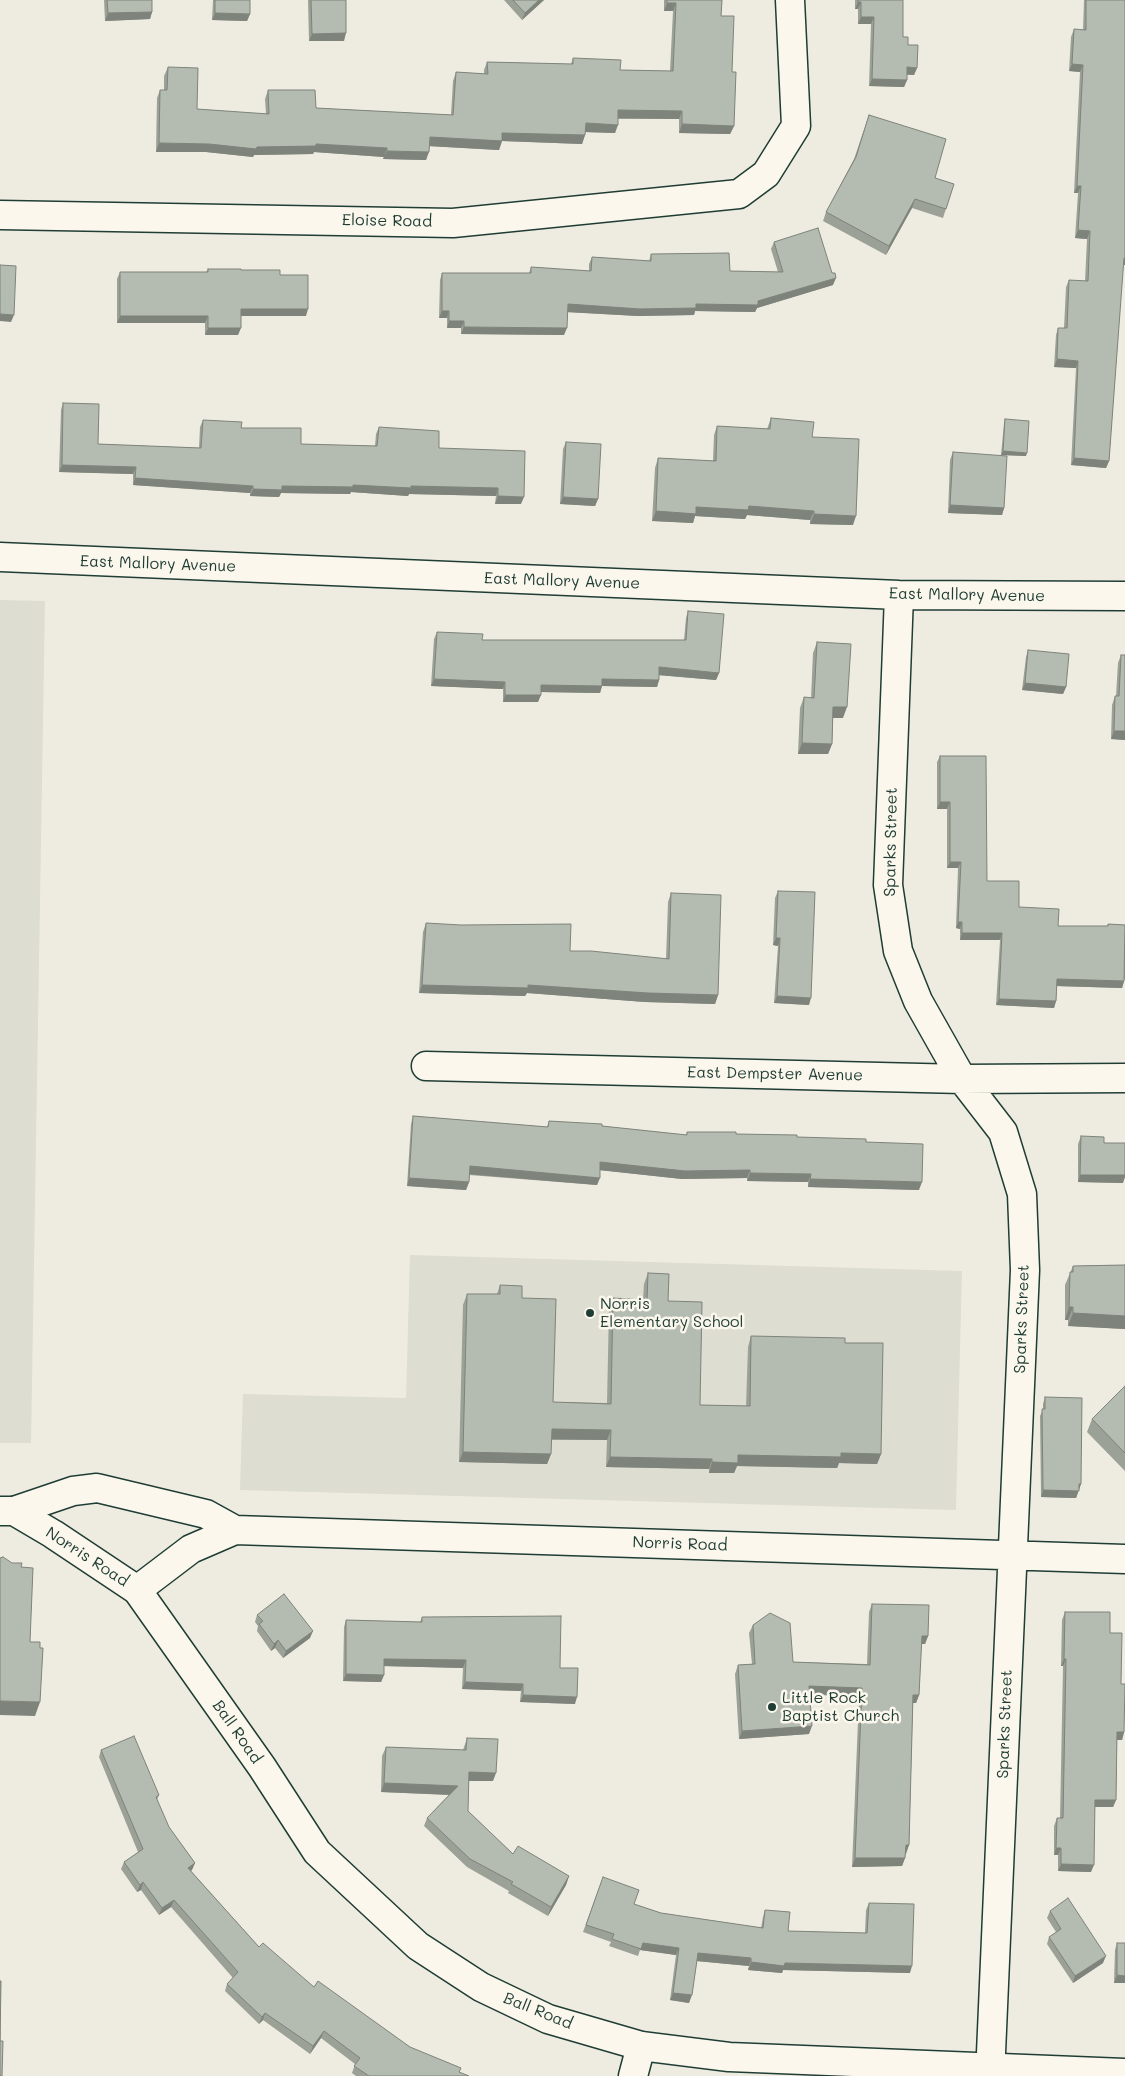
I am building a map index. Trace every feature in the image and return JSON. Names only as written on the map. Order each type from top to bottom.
[{"type":"street","name":"Eloise Road","points":[[0,215],[453,222],[739,194],[766,174],[796,126],[790,0]]},
{"type":"street","name":"East Mallory Avenue","points":[[0,557],[899,595],[1125,596]]},
{"type":"street","name":"Sparks Street","points":[[899,595],[888,885],[898,951],[918,1001],[962,1079],[1003,1132],[1022,1194],[1025,1270],[991,2072]]},
{"type":"street","name":"East Dempster Avenue","points":[[426,1066],[962,1079],[1125,1078]]},
{"type":"street","name":"Norris Road","points":[[7,1511],[74,1492],[97,1488],[206,1514],[235,1530]]},
{"type":"street","name":"Norris Road","points":[[7,1511],[63,1540],[137,1590],[191,1549],[235,1530],[1125,1559]]},
{"type":"street","name":"Ball Road","points":[[137,1590],[262,1767],[317,1852],[418,1946],[481,1987],[548,2018],[640,2046],[729,2057],[991,2072],[1125,2072]]},
{"type":"street","points":[[633,2076],[640,2046]]},
{"type":"shaded area","points":[[0,600],[45,601],[31,1443],[0,1443]]},
{"type":"shaded area","points":[[410,1255],[962,1271],[956,1510],[240,1490],[243,1394],[406,1398]]},
{"type":"building","points":[[107,0],[152,0],[152,12],[108,13]]},
{"type":"building","points":[[215,0],[250,0],[250,14],[215,13]]},
{"type":"building","points":[[311,0],[346,0],[346,33],[312,34]]},
{"type":"building","points":[[513,0],[539,0],[525,13]]},
{"type":"building","points":[[667,0],[722,0],[721,16],[734,16],[732,72],[736,72],[734,126],[682,124],[682,111],[618,110],[618,125],[586,123],[585,135],[502,133],[502,141],[430,137],[429,152],[387,151],[387,148],[316,144],[316,146],[257,147],[256,149],[209,144],[159,143],[160,90],[167,90],[168,67],[198,68],[197,109],[269,114],[268,90],[315,90],[316,108],[453,115],[456,72],[488,74],[487,62],[573,64],[573,58],[621,60],[620,70],[673,71],[676,3],[667,3]]},
{"type":"building","points":[[858,0],[903,0],[903,37],[908,37],[908,45],[918,45],[917,68],[907,67],[907,80],[872,79],[874,17],[861,17],[861,2],[858,2]]},
{"type":"building","points":[[1086,0],[1125,0],[1125,258],[1109,461],[1074,458],[1078,361],[1057,359],[1058,328],[1067,328],[1069,280],[1088,281],[1090,231],[1078,230],[1081,186],[1077,186],[1083,65],[1072,64],[1074,29],[1086,30]]},
{"type":"building","points":[[869,115],[946,139],[935,178],[954,184],[946,209],[915,199],[889,246],[826,212],[856,157]]},
{"type":"building","points":[[818,228],[832,273],[835,273],[836,278],[758,301],[758,305],[696,304],[696,308],[640,309],[568,304],[567,328],[464,327],[464,321],[449,321],[449,311],[442,311],[442,273],[531,273],[531,267],[591,271],[592,257],[651,261],[651,254],[729,253],[730,271],[783,272],[774,242]]},
{"type":"building","points":[[0,265],[16,266],[14,315],[0,314]]},
{"type":"building","points":[[208,269],[280,270],[280,275],[308,275],[308,309],[241,309],[241,328],[208,328],[208,316],[120,316],[120,272],[208,272]]},
{"type":"building","points":[[63,403],[99,404],[98,444],[201,448],[203,420],[242,422],[241,428],[301,428],[301,444],[377,446],[379,427],[439,431],[439,448],[525,451],[524,497],[498,496],[498,488],[411,486],[411,488],[353,485],[353,487],[282,486],[282,490],[253,489],[253,486],[135,478],[136,467],[62,465]]},
{"type":"building","points":[[771,418],[814,422],[812,437],[859,439],[856,516],[814,514],[814,511],[749,506],[748,510],[696,507],[696,514],[656,511],[658,458],[716,461],[717,426],[770,429]]},
{"type":"building","points":[[1005,419],[1029,421],[1027,453],[1003,451]]},
{"type":"building","points":[[566,442],[601,444],[598,499],[563,497]]},
{"type":"building","points":[[953,452],[1007,456],[1004,508],[950,505]]},
{"type":"building","points":[[688,611],[724,614],[719,673],[659,667],[659,680],[602,679],[602,686],[541,685],[541,695],[505,695],[505,682],[434,679],[437,632],[483,634],[482,640],[686,640]]},
{"type":"building","points":[[817,642],[851,644],[847,707],[833,707],[832,744],[802,743],[804,697],[814,698]]},
{"type":"building","points":[[1028,650],[1069,654],[1066,687],[1025,683]]},
{"type":"building","points":[[1121,655],[1125,655],[1125,731],[1114,731],[1115,696],[1119,696]]},
{"type":"building","points":[[940,756],[986,756],[987,881],[1019,881],[1019,907],[1059,909],[1058,926],[1125,925],[1124,981],[1057,979],[1056,1001],[999,999],[1002,933],[962,933],[962,922],[958,922],[961,862],[950,862],[950,802],[940,802]]},
{"type":"building","points":[[778,891],[815,892],[811,998],[777,996],[780,938],[776,938]]},
{"type":"building","points":[[671,893],[721,895],[718,995],[648,993],[528,985],[528,988],[422,985],[426,923],[461,925],[571,924],[570,951],[591,951],[669,959]]},
{"type":"building","points":[[413,1116],[548,1127],[549,1121],[602,1124],[602,1126],[687,1135],[687,1132],[736,1132],[736,1134],[797,1135],[797,1137],[866,1139],[866,1142],[923,1144],[922,1182],[810,1179],[811,1174],[750,1173],[750,1170],[685,1171],[600,1162],[600,1178],[470,1166],[469,1182],[409,1178]]},
{"type":"building","points":[[1081,1136],[1104,1137],[1104,1143],[1125,1143],[1125,1175],[1080,1175]]},
{"type":"building","points":[[1125,1265],[1125,1316],[1073,1313],[1073,1307],[1069,1307],[1070,1272],[1073,1272],[1073,1266]]},
{"type":"building","points":[[648,1273],[669,1274],[668,1301],[702,1302],[700,1405],[750,1406],[751,1336],[845,1338],[845,1343],[883,1343],[881,1454],[841,1453],[841,1457],[738,1455],[738,1463],[712,1462],[712,1459],[610,1457],[611,1430],[552,1429],[551,1454],[463,1452],[467,1294],[500,1294],[500,1285],[522,1286],[522,1298],[556,1299],[553,1402],[611,1404],[613,1298],[647,1300]]},
{"type":"building","points":[[1125,1386],[1125,1453],[1092,1419]]},
{"type":"building","points":[[1045,1397],[1082,1398],[1081,1484],[1079,1484],[1079,1491],[1043,1490],[1042,1409],[1045,1409]]},
{"type":"building","points":[[3,1557],[12,1563],[22,1563],[21,1567],[33,1568],[30,1642],[40,1642],[40,1648],[43,1648],[40,1702],[0,1701],[0,1558]]},
{"type":"building","points":[[284,1594],[313,1631],[286,1651],[278,1640],[274,1644],[259,1624],[263,1621],[257,1615]]},
{"type":"building","points":[[872,1604],[929,1605],[928,1636],[922,1636],[919,1695],[913,1695],[909,1845],[906,1845],[905,1858],[855,1858],[862,1688],[809,1686],[812,1726],[742,1731],[738,1665],[755,1664],[753,1625],[770,1613],[790,1623],[793,1662],[870,1665]]},
{"type":"building","points":[[1065,1612],[1110,1612],[1110,1633],[1122,1633],[1121,1684],[1125,1684],[1124,1732],[1117,1732],[1116,1800],[1095,1800],[1094,1865],[1061,1864],[1061,1848],[1056,1848],[1057,1818],[1063,1818]]},
{"type":"building","points":[[561,1616],[560,1668],[578,1668],[577,1697],[523,1695],[523,1684],[465,1682],[466,1660],[384,1659],[384,1675],[346,1674],[346,1620],[422,1622],[422,1617]]},
{"type":"building","points":[[134,1736],[159,1795],[156,1797],[169,1827],[195,1863],[188,1868],[259,1947],[263,1943],[314,1987],[318,1981],[410,2047],[461,2068],[459,2072],[469,2076],[369,2076],[354,2066],[360,2058],[324,2031],[313,2046],[265,2013],[262,2017],[227,1984],[238,1972],[174,1900],[162,1908],[143,1882],[140,1885],[124,1862],[143,1849],[101,1750]]},
{"type":"building","points":[[467,1738],[498,1739],[496,1773],[469,1772],[468,1811],[513,1854],[518,1846],[569,1876],[551,1907],[511,1884],[513,1882],[470,1859],[427,1818],[458,1786],[384,1783],[386,1747],[466,1750]]},
{"type":"building","points":[[603,1877],[639,1890],[634,1904],[661,1913],[763,1928],[765,1910],[790,1912],[788,1931],[867,1933],[869,1903],[914,1904],[912,1966],[785,1963],[784,1966],[751,1962],[751,1958],[698,1953],[692,1995],[673,1993],[679,1948],[643,1943],[641,1949],[612,1939],[614,1934],[586,1925]]},
{"type":"building","points":[[1068,1898],[1106,1956],[1075,1976],[1049,1937],[1061,1929],[1050,1911]]},
{"type":"building","points":[[1117,1943],[1125,1943],[1125,1976],[1117,1975]]},
{"type":"building","points":[[0,1981],[1,1981],[0,2041]]},
{"type":"building","points":[[0,2041],[3,2041],[2,2076],[0,2076]]},
{"type":"place","name":"Norris Elementary School","points":[[590,1313]]},
{"type":"place","name":"Little Rock Baptist Church","points":[[772,1707]]}]
